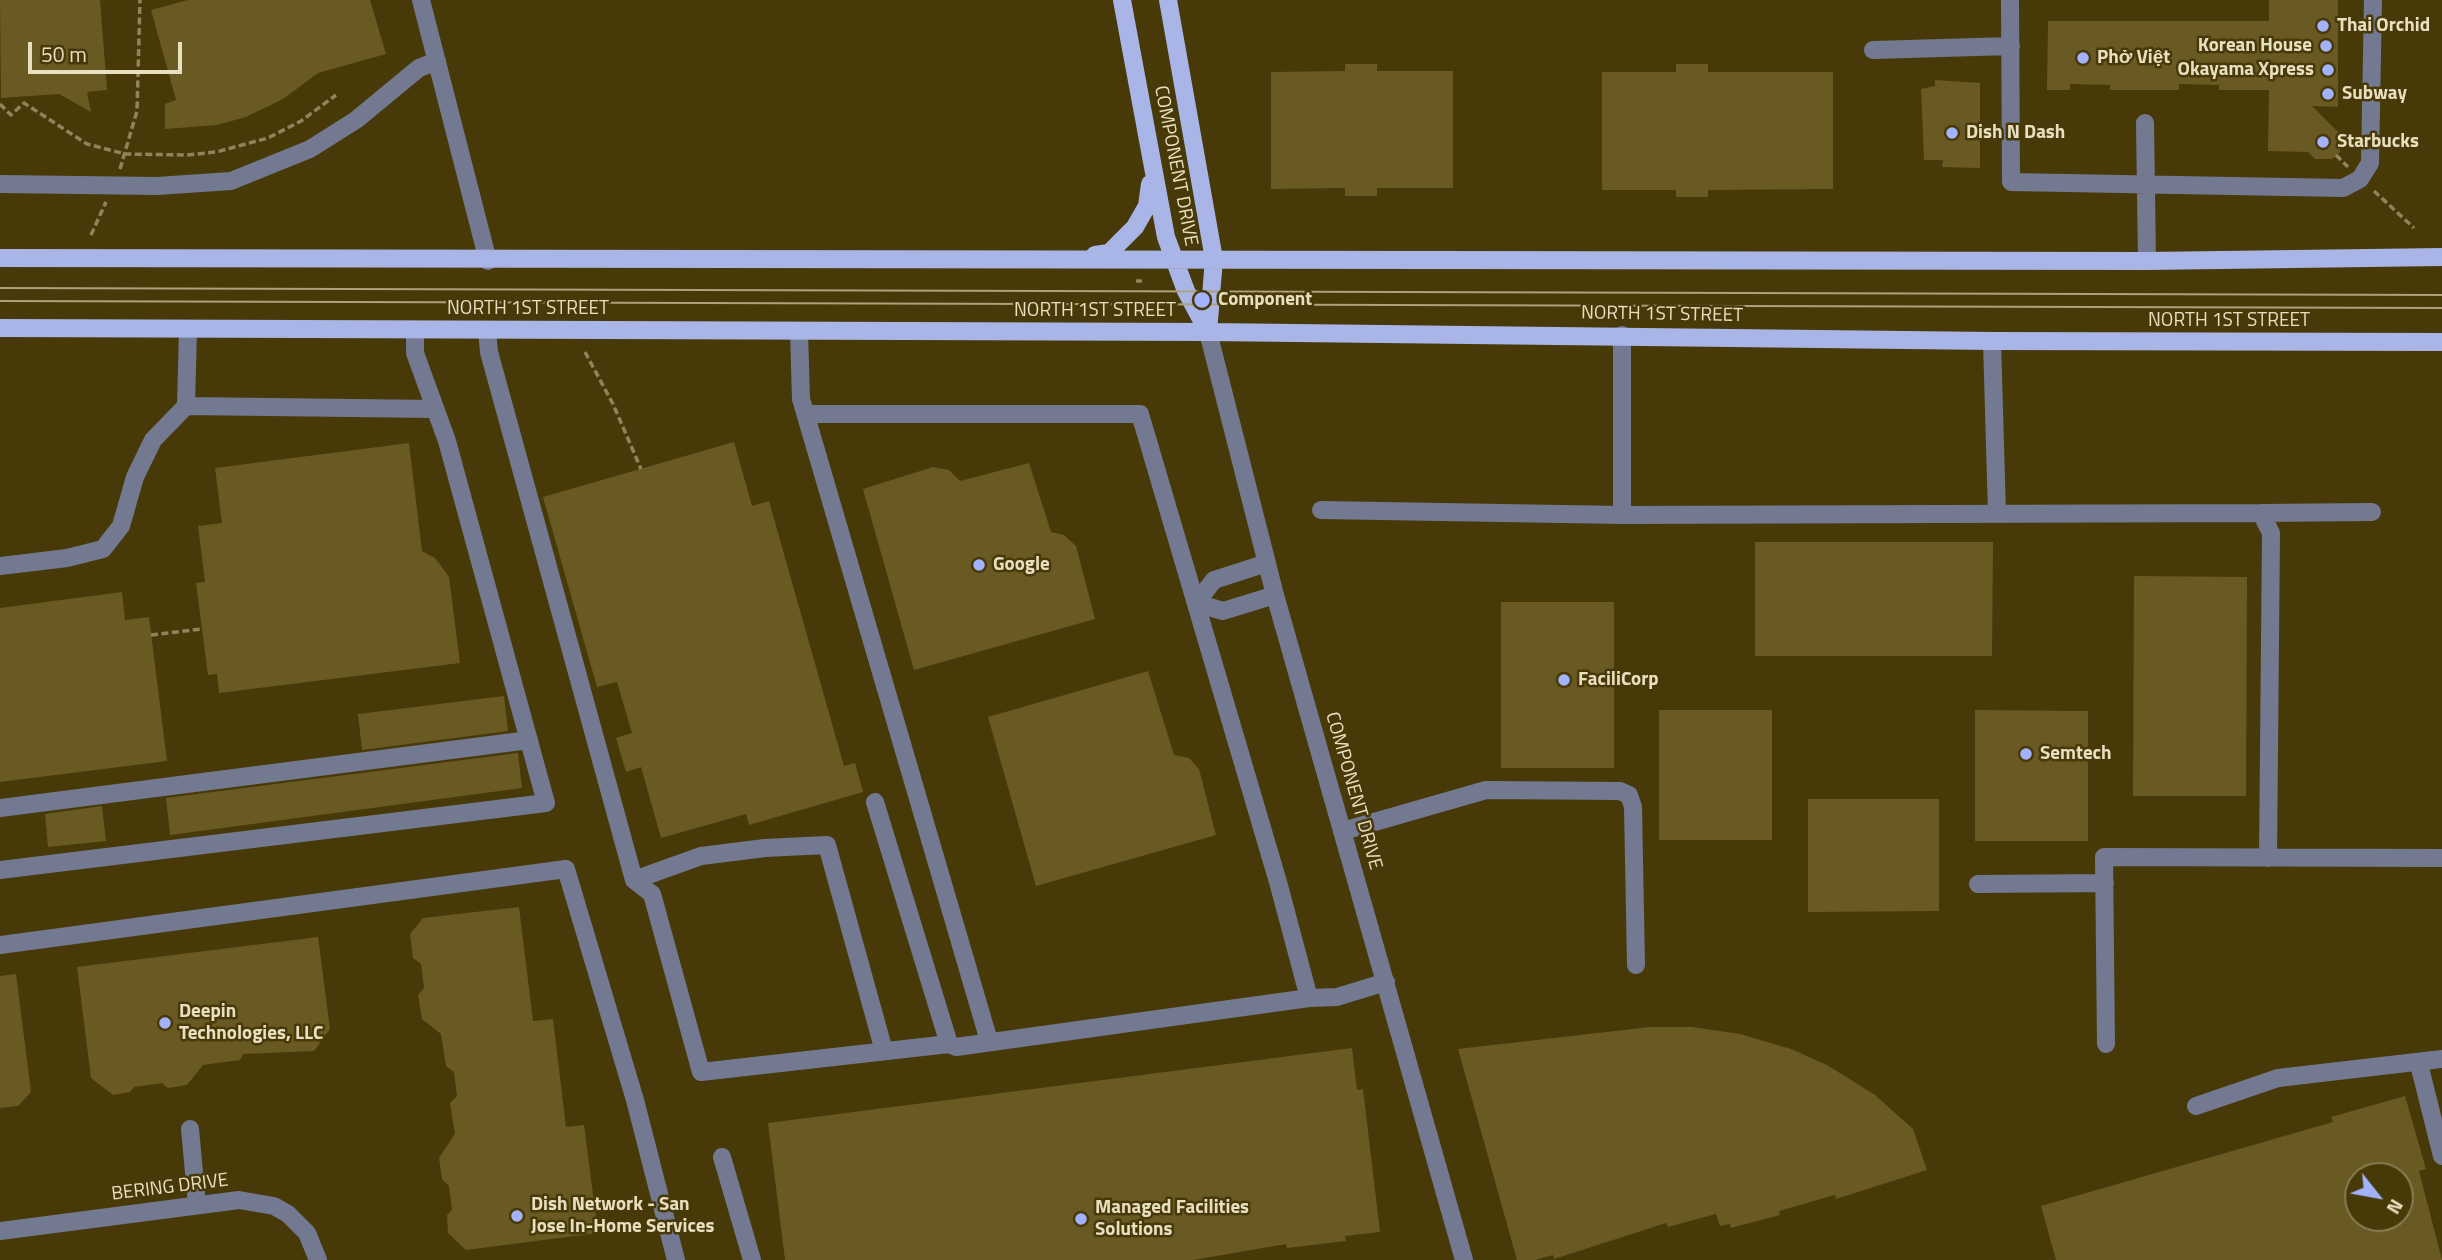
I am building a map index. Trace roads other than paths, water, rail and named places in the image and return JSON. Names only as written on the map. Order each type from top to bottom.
[{"type":"main road","name":"COMPONENT DRIVE","points":[[1122,0],[1152,170],[1172,260],[1208,332]]},
{"type":"main road","name":"COMPONENT DRIVE","points":[[1168,0],[1214,260],[1208,332]]},
{"type":"main road","points":[[1060,260],[1110,253],[1123,242],[1147,206],[1152,170]]},
{"type":"main road","points":[[0,258],[488,261],[2147,261],[2442,257]]},
{"type":"main road","name":"NORTH 1ST STREET","points":[[0,328],[1208,332],[1992,341],[2442,342]]},
{"type":"street","points":[[421,0],[488,261]]},
{"type":"street","points":[[2010,0],[2011,182],[2343,188],[2360,179],[2370,163],[2374,0]]},
{"type":"street","points":[[1873,50],[2011,46]]},
{"type":"street","points":[[0,184],[196,185],[231,181],[310,149],[356,120],[419,68],[437,61]]},
{"type":"street","points":[[2145,123],[2147,261]]},
{"type":"street","points":[[0,566],[67,558],[103,549],[121,526],[135,477],[153,440],[186,407],[188,329]]},
{"type":"street","points":[[0,870],[546,803],[447,441],[415,353],[415,330]]},
{"type":"street","points":[[487,331],[489,352],[634,880],[652,894],[701,1072],[949,1044],[957,1047],[1309,998],[1337,997],[1386,982]]},
{"type":"street","points":[[799,331],[801,399],[989,1041]]},
{"type":"street","name":"COMPONENT DRIVE","points":[[1208,332],[1275,594],[1464,1260]]},
{"type":"street","points":[[1622,335],[1622,515]]},
{"type":"street","points":[[1992,341],[1997,514]]},
{"type":"street","points":[[186,407],[435,408]]},
{"type":"street","points":[[806,414],[1140,414],[1309,998]]},
{"type":"street","points":[[1321,509],[1622,515],[2372,512]]},
{"type":"street","points":[[2261,513],[2271,533],[2268,858]]},
{"type":"street","points":[[1196,603],[1214,580],[1267,563]]},
{"type":"street","points":[[1196,603],[1223,611],[1275,594]]},
{"type":"street","points":[[0,808],[529,740]]},
{"type":"street","points":[[1343,831],[1486,790],[1620,791],[1629,795],[1633,807],[1636,965]]},
{"type":"street","points":[[875,802],[949,1044]]},
{"type":"street","points":[[634,880],[701,856],[765,848],[827,845],[884,1051]]},
{"type":"street","points":[[2106,1044],[2105,857],[2442,858]]},
{"type":"street","points":[[0,945],[566,869],[635,1100],[676,1260]]},
{"type":"street","points":[[1978,884],[2105,883]]},
{"type":"street","points":[[2196,1106],[2278,1078],[2419,1064],[2442,1059]]},
{"type":"street","points":[[2419,1064],[2442,1156]]},
{"type":"street","points":[[190,1129],[197,1205]]},
{"type":"street","points":[[722,1157],[752,1260]]},
{"type":"street","name":"BERING DRIVE","points":[[0,1231],[239,1200],[274,1206],[289,1214],[307,1233],[318,1260]]},
{"type":"tram line","points":[[0,288],[2442,295]]},
{"type":"tram line","points":[[0,301],[2442,308]]},
{"type":"place","name":"Thai Orchid","points":[[2323,26]]},
{"type":"place","name":"Korean House","points":[[2326,46]]},
{"type":"place","name":"Phở Việt","points":[[2083,58]]},
{"type":"place","name":"Okayama Xpress","points":[[2328,70]]},
{"type":"place","name":"Subway","points":[[2328,94]]},
{"type":"place","name":"Dish N Dash","points":[[1952,133]]},
{"type":"place","name":"Starbucks","points":[[2323,142]]},
{"type":"place","name":"Component","points":[[1202,300]]},
{"type":"place","name":"Google","points":[[979,565]]},
{"type":"place","name":"FaciliCorp","points":[[1564,680]]},
{"type":"place","name":"Semtech","points":[[2026,754]]},
{"type":"place","name":"Deepin Technologies, LLC","points":[[165,1023]]},
{"type":"place","name":"Dish Network - San Jose In-Home Services","points":[[517,1216]]},
{"type":"place","name":"Managed Facilities Solutions","points":[[1081,1219]]}]
